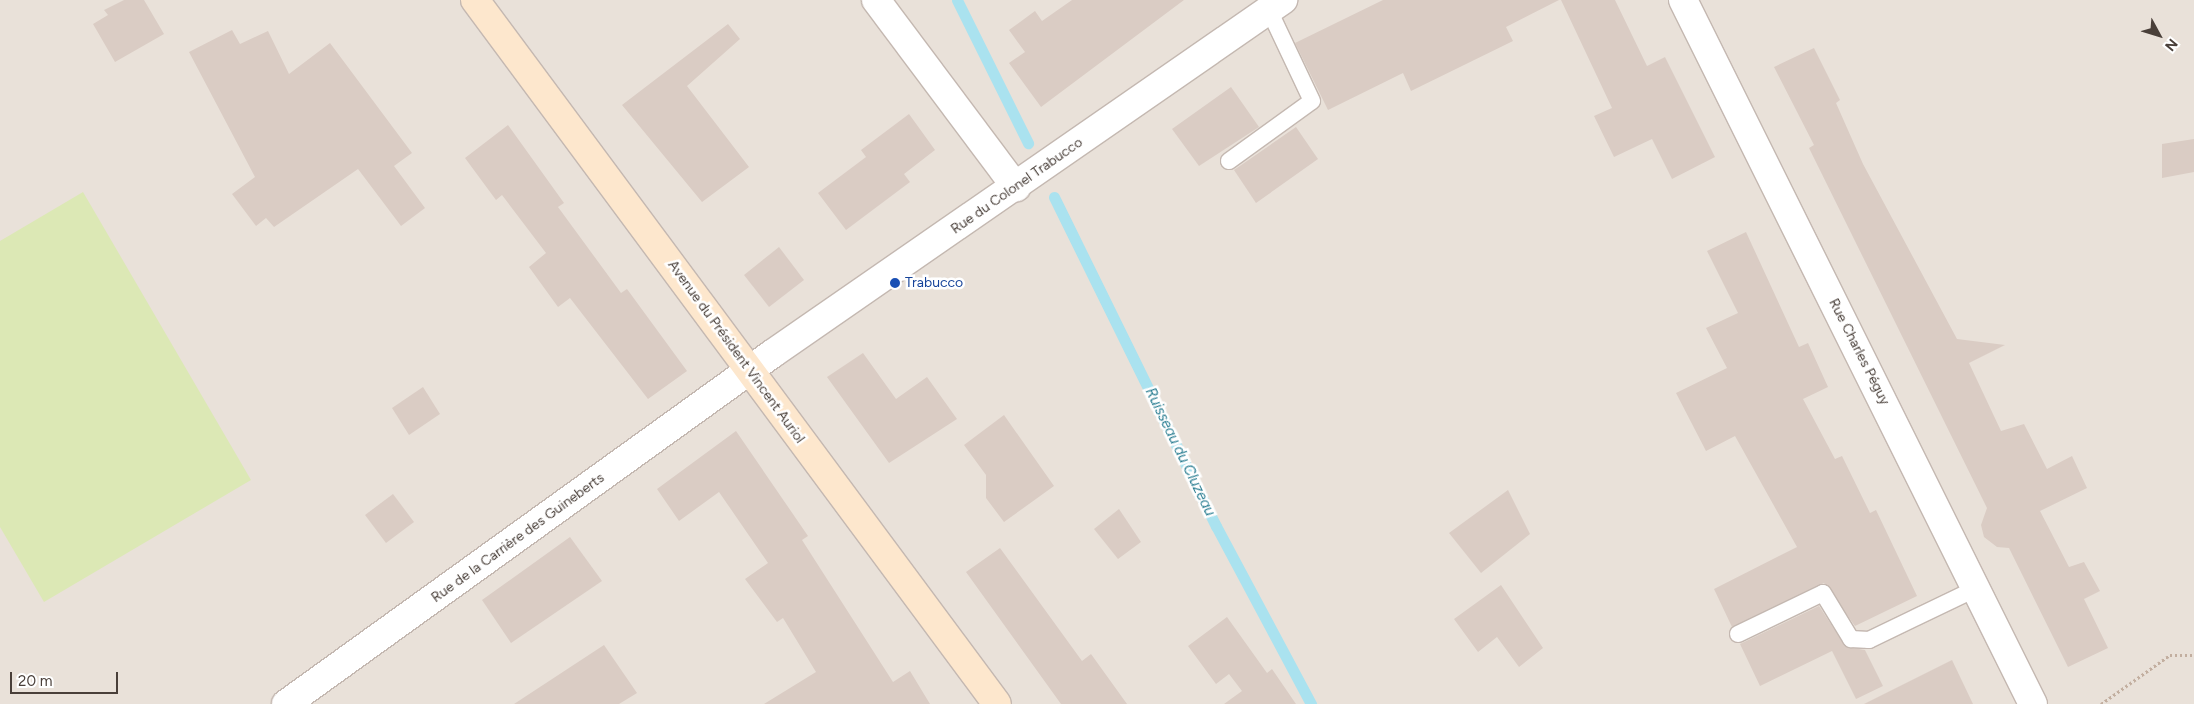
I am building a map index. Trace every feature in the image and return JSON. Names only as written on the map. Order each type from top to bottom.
[{"type":"main road","name":"Avenue du Président Vincent Auriol","points":[[475,0],[997,704]]},
{"type":"street","points":[[876,0],[1016,187]]},
{"type":"street","name":"Rue Charles Péguy","points":[[1683,0],[2033,704]]},
{"type":"street","name":"Rue du Colonel Trabucco","points":[[749,371],[1016,187],[1276,4]]},
{"type":"street","name":"Rue de la Carrière des Guineberts","points":[[286,704],[749,371]]},
{"type":"lane","points":[[1229,161],[1312,101],[1276,4]]},
{"type":"lane","points":[[1738,634],[1823,593],[1851,639],[1869,640],[1977,588]]},
{"type":"path","points":[[2101,704],[2170,655],[2194,655]]},
{"type":"shaded area","points":[[0,0],[2194,0],[2194,704],[0,704]]},
{"type":"green space","points":[[83,192],[251,480],[44,602],[0,527],[0,241]]},
{"type":"building","points":[[124,0],[144,0],[164,34],[115,62],[93,24],[108,15],[104,10]]},
{"type":"building","points":[[1072,0],[1184,0],[1041,107],[1009,63],[1025,52],[1009,30],[1035,11],[1042,21]]},
{"type":"building","points":[[1383,0],[1559,0],[1506,27],[1513,41],[1411,91],[1403,73],[1328,110],[1295,43]]},
{"type":"building","points":[[1561,0],[1615,0],[1647,66],[1665,57],[1715,157],[1672,179],[1652,139],[1614,157],[1594,116],[1612,108]]},
{"type":"building","points":[[728,24],[740,39],[687,86],[749,167],[702,202],[622,105]]},
{"type":"building","points":[[232,30],[240,44],[268,31],[289,74],[330,43],[412,153],[394,166],[425,208],[401,226],[358,169],[274,227],[266,218],[256,226],[232,194],[255,177],[189,52]]},
{"type":"building","points":[[1814,48],[1840,100],[1836,103],[1863,164],[1957,339],[2005,345],[1969,363],[2001,431],[2024,424],[2047,469],[2072,456],[2087,488],[2040,511],[2069,567],[2084,562],[2100,591],[2084,599],[2108,648],[2068,667],[2009,548],[1997,547],[1984,537],[1981,525],[1987,508],[1809,148],[1814,145],[1774,67]]},
{"type":"building","points":[[1231,87],[1259,127],[1199,166],[1172,129]]},
{"type":"building","points":[[909,114],[935,150],[904,174],[910,182],[846,230],[818,193],[866,157],[861,150]]},
{"type":"building","points":[[508,125],[564,203],[558,207],[621,293],[627,289],[687,371],[648,399],[570,298],[558,307],[529,267],[546,253],[502,195],[496,200],[465,158]]},
{"type":"building","points":[[1296,127],[1318,159],[1256,203],[1234,170]]},
{"type":"building","points":[[2194,139],[2194,172],[2162,178],[2162,144]]},
{"type":"building","points":[[1746,232],[1799,347],[1808,343],[1828,387],[1803,399],[1835,459],[1842,456],[1870,513],[1876,510],[1917,596],[1855,626],[1824,583],[1732,627],[1714,589],[1797,547],[1735,436],[1706,451],[1676,393],[1727,368],[1706,328],[1738,313],[1707,251]]},
{"type":"building","points":[[779,247],[804,280],[769,307],[744,275]]},
{"type":"building","points":[[863,353],[896,399],[927,377],[957,419],[889,463],[827,377]]},
{"type":"building","points":[[423,387],[440,414],[409,435],[392,408]]},
{"type":"building","points":[[1004,415],[1054,486],[1004,522],[986,498],[986,475],[964,445]]},
{"type":"building","points":[[736,431],[808,536],[802,540],[893,682],[910,671],[930,704],[764,704],[816,672],[783,618],[777,622],[745,579],[768,563],[719,492],[679,521],[657,489]]},
{"type":"building","points":[[1508,490],[1530,534],[1481,573],[1449,533]]},
{"type":"building","points":[[393,494],[414,522],[386,543],[365,515]]},
{"type":"building","points":[[1119,509],[1141,542],[1118,559],[1094,529]]},
{"type":"building","points":[[570,537],[602,581],[511,643],[482,600]]},
{"type":"building","points":[[1000,548],[1082,661],[1091,654],[1127,704],[1061,704],[966,572]]},
{"type":"building","points":[[1501,585],[1543,648],[1519,667],[1497,637],[1478,652],[1454,619]]},
{"type":"building","points":[[1819,606],[1846,647],[1865,650],[1883,686],[1856,699],[1832,651],[1760,686],[1740,644]]},
{"type":"building","points":[[1227,617],[1267,673],[1272,669],[1296,704],[1224,704],[1242,691],[1229,674],[1216,684],[1188,646]]},
{"type":"building","points":[[604,645],[637,693],[619,704],[514,704]]},
{"type":"building","points":[[1952,660],[1973,704],[1864,704]]},
{"type":"waterway","name":"Ruisseau du Cluzeau","points":[[957,0],[1028,143]]},
{"type":"waterway","name":"Ruisseau du Cluzeau","points":[[1054,197],[1216,526],[1311,704]]},
{"type":"place","name":"Trabucco","points":[[895,283]]}]
